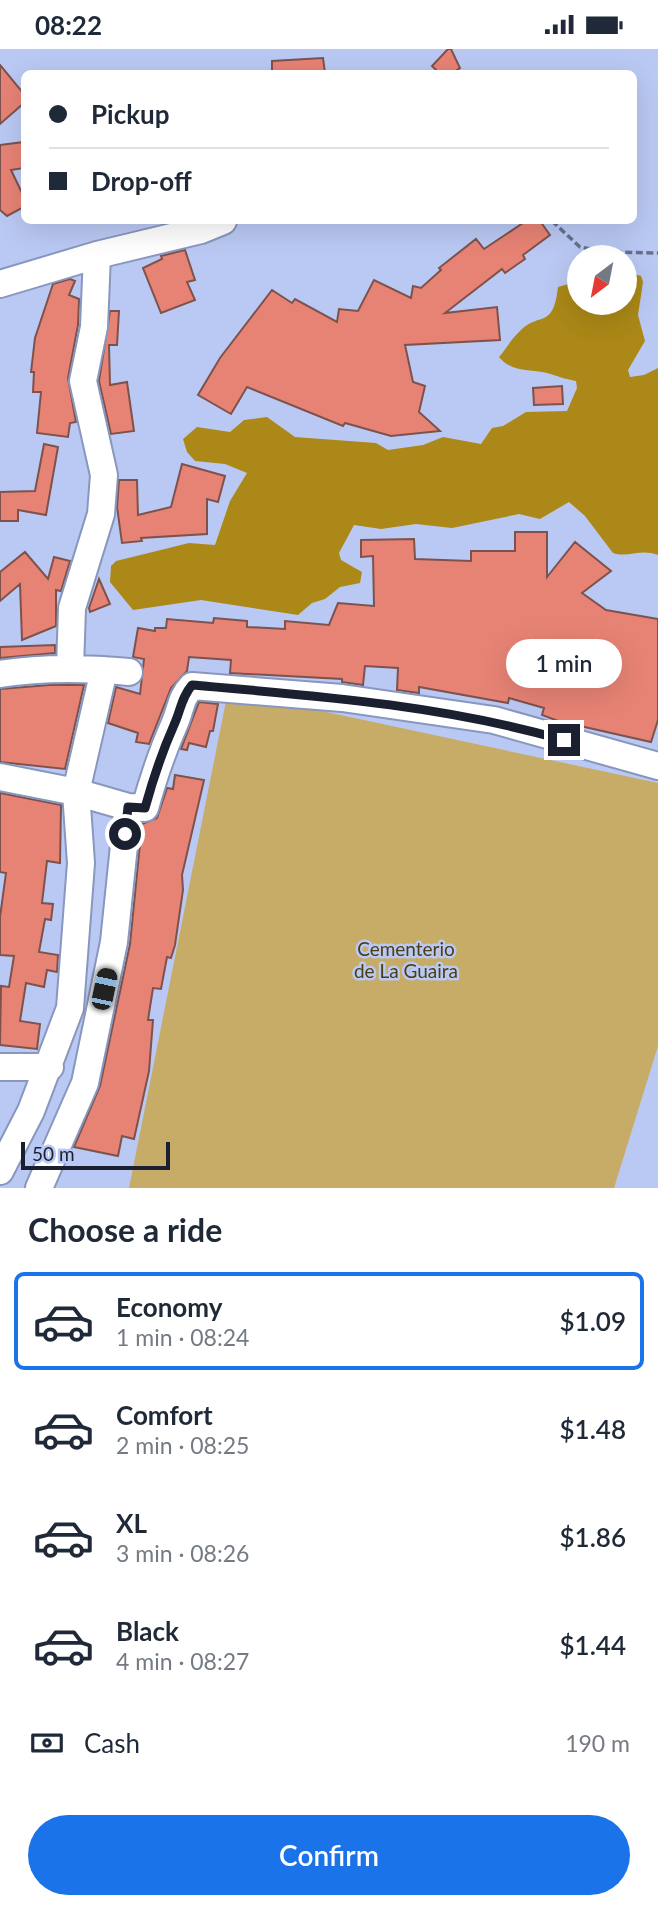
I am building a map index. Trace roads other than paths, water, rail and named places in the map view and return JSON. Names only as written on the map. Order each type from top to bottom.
[{"type":"street","points":[[0,284],[216,224]]},
{"type":"street","points":[[70,668],[72,608],[101,514],[104,475],[83,381],[94,327],[97,255]]},
{"type":"street","points":[[0,674],[31,669],[117,671],[76,792],[81,863],[70,1008],[50,1067],[0,1171]]},
{"type":"street","points":[[0,777],[76,792],[128,807],[145,808],[166,738],[175,724],[183,695],[192,685],[342,698],[494,720],[658,767]]},
{"type":"street","points":[[39,1188],[85,1083],[114,942],[128,807]]},
{"type":"street","points":[[0,1067],[50,1067]]},
{"type":"street","points":[[21,1130],[53,1160]]},
{"type":"park label","name":"Cementerio de La Guaira","points":[[406,960]]}]
